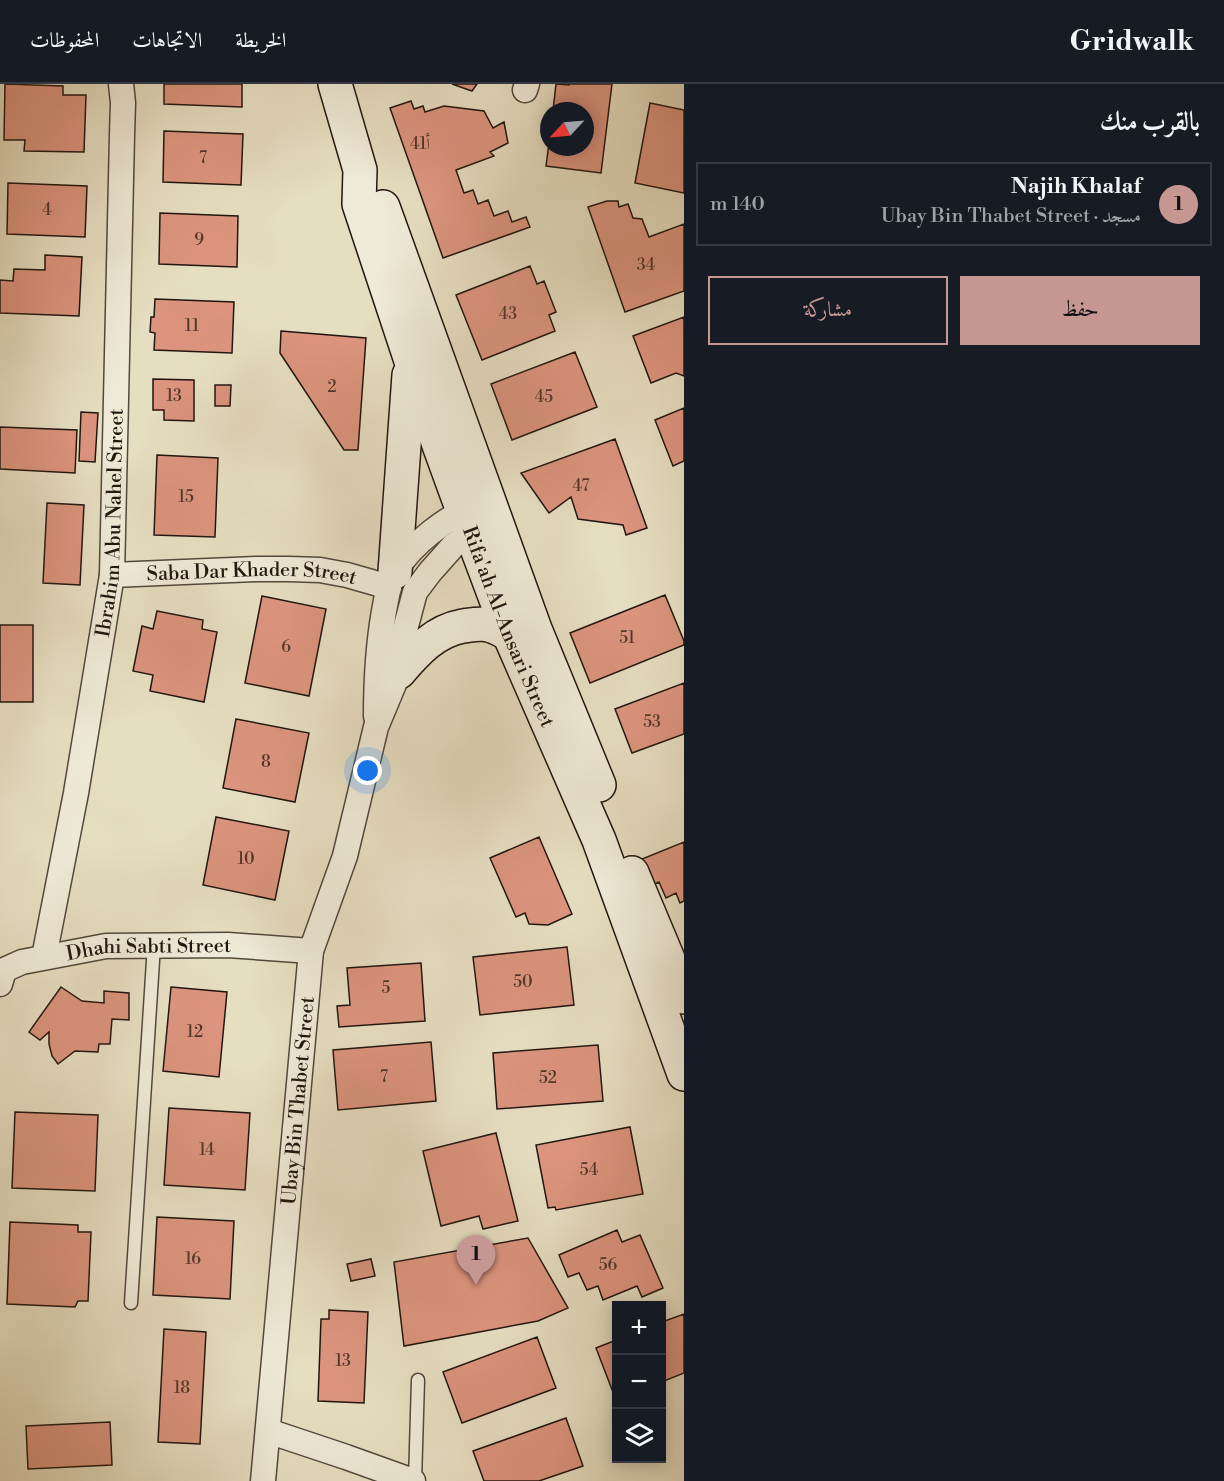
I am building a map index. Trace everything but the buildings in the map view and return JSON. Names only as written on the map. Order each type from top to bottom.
[{"type":"street","name":"Ibrahim Abu Nahel Street","points":[[44,957],[76,793],[112,575],[123,103],[121,84]]},
{"type":"street","name":"Rifa'ah Al-Ansari Street","points":[[335,84],[360,170],[359,204],[411,358],[479,516],[536,629],[620,837],[674,987],[684,1074]]},
{"type":"street","name":"Rifa'ah Al-Ansari Street","points":[[360,170],[378,194],[407,271],[479,516],[509,634],[598,840],[674,987]]},
{"type":"street","points":[[392,580],[411,358]]},
{"type":"street","name":"Ubay Bin Thabet Street","points":[[376,727],[380,636],[392,580],[407,555],[433,531],[479,516]]},
{"type":"street","name":"Ubay Bin Thabet Street","points":[[263,1481],[311,951],[345,856],[376,727],[399,672],[401,645],[415,592],[479,516]]},
{"type":"street","name":"Saba Dar Khader Street","points":[[112,575],[289,569],[320,570],[392,580]]},
{"type":"street","points":[[399,672],[431,639],[453,628],[488,625],[509,634]]},
{"type":"street","name":"Dhahi Sabti Street","points":[[1,975],[22,962],[105,946],[228,945],[311,951]]},
{"type":"street","points":[[267,1431],[414,1481]]},
{"type":"lane","points":[[131,1303],[154,945]]},
{"type":"lane","points":[[414,1481],[418,1380]]},
{"type":"place","name":"Najih Khalaf","points":[[476,1285]]}]
